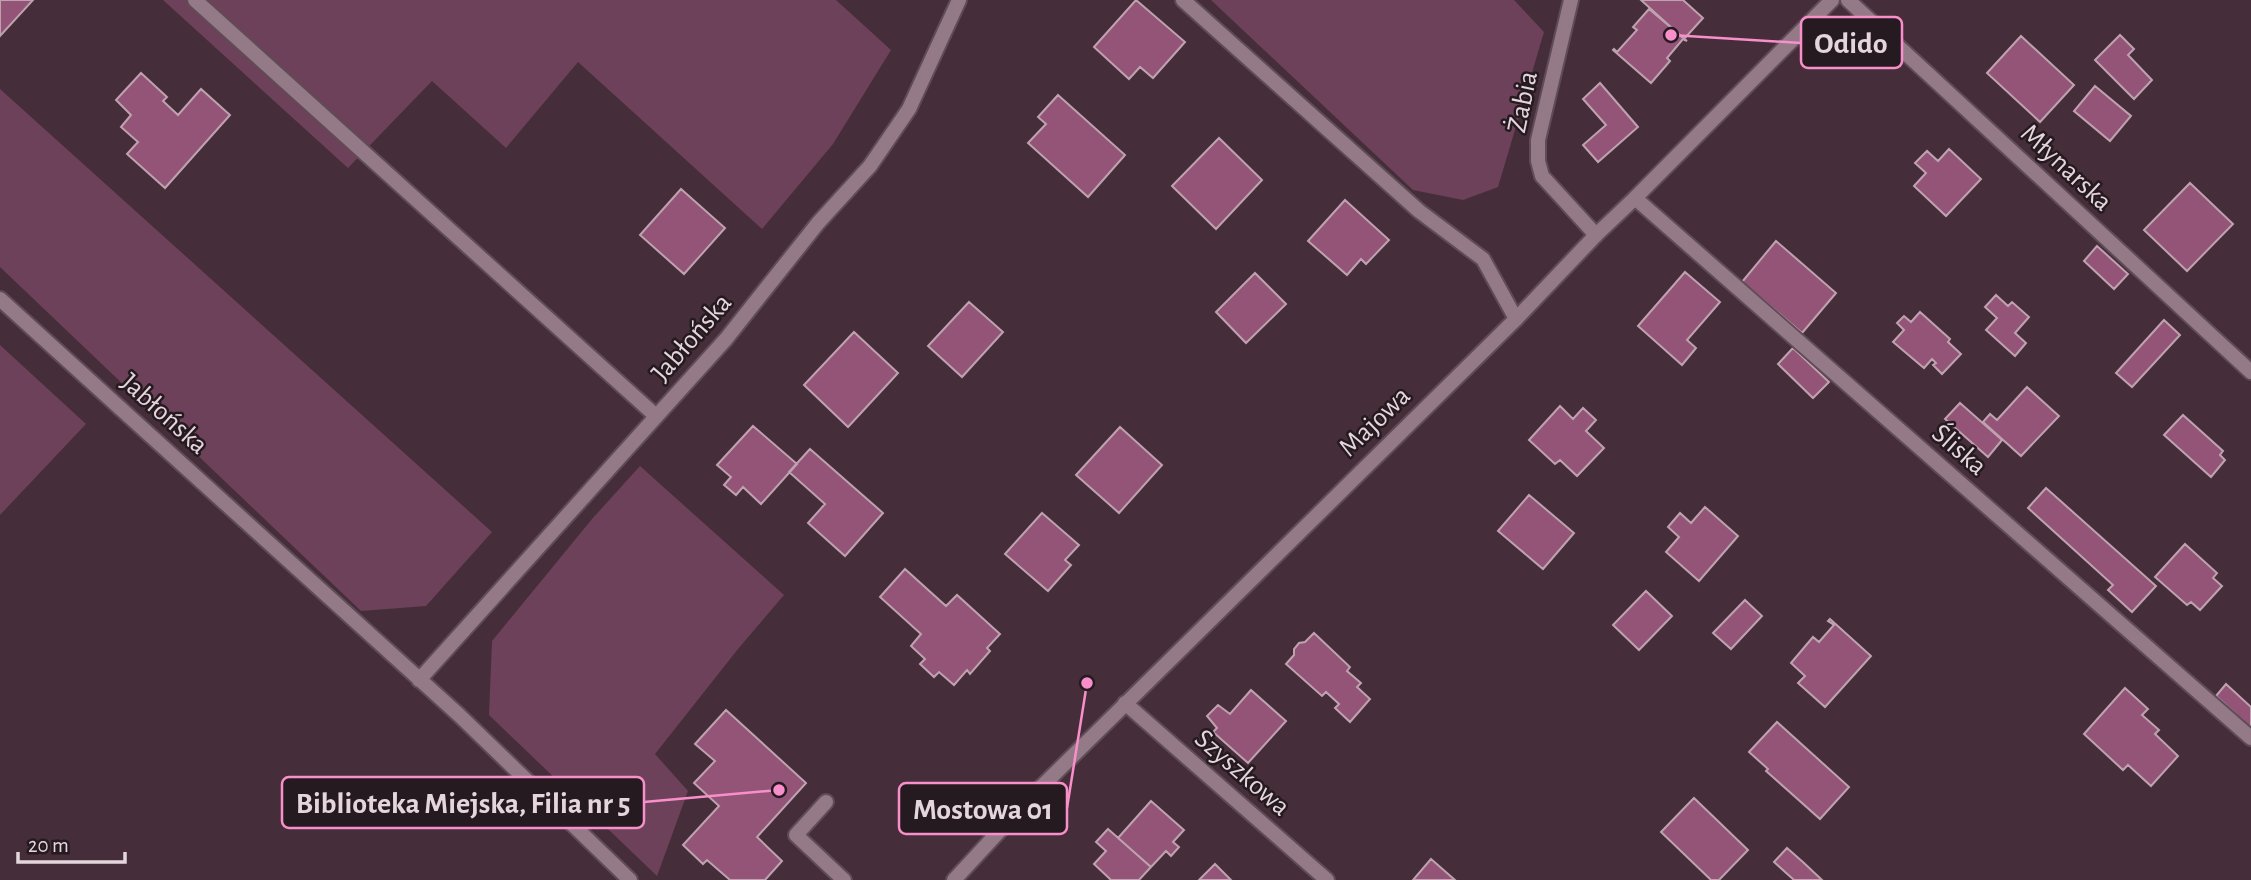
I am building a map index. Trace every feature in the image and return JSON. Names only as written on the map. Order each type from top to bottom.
[{"type":"street","points":[[195,0],[656,416]]},
{"type":"street","name":"Jabłońska","points":[[419,680],[726,339],[818,223],[870,166],[909,109],[959,0]]},
{"type":"street","points":[[1183,0],[1419,211],[1483,259],[1516,319]]},
{"type":"street","name":"Żabia","points":[[1571,0],[1538,141],[1538,160],[1542,176],[1596,235]]},
{"type":"street","name":"Majowa","points":[[954,880],[1029,799],[1516,319],[1596,235],[1832,0]]},
{"type":"street","name":"Młynarska","points":[[1848,0],[2251,372]]},
{"type":"street","name":"Śliska","points":[[1635,198],[2251,738]]},
{"type":"street","name":"Jabłońska","points":[[0,299],[419,680],[629,880]]},
{"type":"street","name":"Szyszkowa","points":[[1125,703],[1327,880]]},
{"type":"street","points":[[826,802],[796,835],[844,880]]},
{"type":"shaded area","points":[[163,0],[836,0],[891,50],[833,144],[762,229],[578,62],[506,148],[432,81],[348,168]]},
{"type":"shaded area","points":[[1211,0],[1514,0],[1544,32],[1498,187],[1463,200],[1413,190]]},
{"type":"shaded area","points":[[0,89],[492,532],[426,606],[361,611],[0,267]]},
{"type":"shaded area","points":[[0,345],[86,424],[0,515]]},
{"type":"shaded area","points":[[640,466],[784,595],[655,754],[688,791],[657,876],[489,715],[492,641],[592,519]]},
{"type":"building","points":[[0,0],[33,0],[0,36]]},
{"type":"building","points":[[1136,0],[1185,42],[1153,78],[1140,67],[1129,79],[1094,47]]},
{"type":"building","points":[[1641,0],[1683,0],[1703,18],[1684,39]]},
{"type":"building","points":[[1649,9],[1687,41],[1683,39],[1667,58],[1670,61],[1651,83],[1613,50],[1617,52],[1637,30],[1633,27]]},
{"type":"building","points":[[2120,35],[2134,49],[2128,55],[2152,80],[2134,99],[2095,60]]},
{"type":"building","points":[[2021,36],[2074,85],[2040,122],[1987,73]]},
{"type":"building","points":[[141,73],[167,97],[163,101],[178,115],[201,89],[230,115],[165,188],[127,154],[138,142],[121,127],[131,115],[116,100]]},
{"type":"building","points":[[1600,83],[1638,127],[1598,162],[1583,145],[1606,125],[1583,99]]},
{"type":"building","points":[[2095,86],[2131,116],[2110,141],[2074,111]]},
{"type":"building","points":[[1058,95],[1125,155],[1088,197],[1028,143],[1046,124],[1038,117]]},
{"type":"building","points":[[1219,138],[1262,180],[1216,229],[1172,186]]},
{"type":"building","points":[[1949,149],[1981,179],[1946,216],[1914,186],[1926,173],[1915,163],[1927,151],[1938,161]]},
{"type":"building","points":[[2190,183],[2233,224],[2187,271],[2144,230]]},
{"type":"building","points":[[681,189],[725,228],[684,274],[640,235]]},
{"type":"building","points":[[1345,200],[1389,240],[1366,264],[1361,259],[1347,275],[1308,241]]},
{"type":"building","points":[[1776,241],[1836,293],[1802,333],[1742,282]]},
{"type":"building","points":[[2097,246],[2128,274],[2114,289],[2084,261]]},
{"type":"building","points":[[1685,272],[1720,302],[1687,340],[1696,348],[1682,365],[1638,326]]},
{"type":"building","points":[[1255,273],[1286,304],[1246,343],[1216,312]]},
{"type":"building","points":[[1996,295],[2008,306],[2012,302],[2029,317],[2015,333],[2026,343],[2015,356],[1986,330],[1997,318],[1985,307]]},
{"type":"building","points":[[969,302],[1003,332],[962,377],[928,346]]},
{"type":"building","points":[[1920,312],[1950,339],[1948,342],[1961,354],[1942,374],[1933,365],[1936,363],[1932,359],[1924,368],[1893,342],[1904,330],[1897,323],[1904,316],[1911,322]]},
{"type":"building","points":[[2164,320],[2180,335],[2132,387],[2116,373]]},
{"type":"building","points":[[854,332],[898,373],[848,427],[804,385]]},
{"type":"building","points":[[1793,348],[1829,382],[1813,398],[1778,364]]},
{"type":"building","points":[[2027,387],[2059,416],[2021,456],[1983,422],[1990,414],[1997,420]]},
{"type":"building","points":[[1960,403],[2002,440],[1988,457],[1945,419]]},
{"type":"building","points":[[1560,406],[1573,419],[1583,408],[1596,420],[1586,431],[1604,448],[1577,476],[1560,460],[1555,464],[1529,440]]},
{"type":"building","points":[[2183,415],[2223,451],[2220,455],[2225,460],[2211,477],[2164,435]]},
{"type":"building","points":[[753,426],[797,464],[761,504],[743,487],[736,495],[724,485],[731,477],[717,465]]},
{"type":"building","points":[[1120,427],[1162,465],[1119,513],[1076,475]]},
{"type":"building","points":[[810,449],[883,513],[845,556],[808,523],[825,504],[789,472]]},
{"type":"building","points":[[2046,488],[2156,586],[2132,612],[2108,590],[2113,585],[2028,508]]},
{"type":"building","points":[[1529,495],[1574,533],[1543,569],[1498,531]]},
{"type":"building","points":[[1705,507],[1738,536],[1699,581],[1666,552],[1679,537],[1668,527],[1680,513],[1691,523]]},
{"type":"building","points":[[1042,513],[1079,545],[1065,560],[1071,565],[1048,591],[1005,554]]},
{"type":"building","points":[[2185,544],[2217,573],[2213,578],[2222,586],[2200,610],[2191,602],[2187,605],[2155,577]]},
{"type":"building","points":[[905,569],[946,606],[957,595],[1000,634],[987,648],[990,651],[970,674],[967,670],[954,685],[939,672],[934,677],[920,664],[925,659],[911,646],[921,634],[880,597]]},
{"type":"building","points":[[1646,591],[1672,616],[1639,650],[1613,625]]},
{"type":"building","points":[[1745,600],[1762,616],[1731,649],[1713,633]]},
{"type":"building","points":[[1830,619],[1871,656],[1825,707],[1798,683],[1805,676],[1791,663],[1813,637],[1819,642],[1834,625],[1828,621]]},
{"type":"building","points":[[1314,633],[1350,667],[1347,671],[1361,683],[1357,687],[1370,699],[1350,722],[1335,708],[1339,704],[1326,692],[1322,696],[1286,664],[1299,643],[1305,642]]},
{"type":"building","points":[[2226,684],[2251,707],[2251,728],[2216,696]]},
{"type":"building","points":[[2125,688],[2148,709],[2142,715],[2159,730],[2155,734],[2178,756],[2151,786],[2128,765],[2123,770],[2084,734]]},
{"type":"building","points":[[1251,690],[1286,721],[1248,763],[1213,732],[1217,728],[1207,716],[1218,705],[1230,714]]},
{"type":"building","points":[[726,710],[806,783],[757,837],[782,861],[765,880],[730,880],[707,860],[703,864],[683,845],[719,806],[694,783],[715,761],[695,744]]},
{"type":"building","points":[[1777,722],[1849,787],[1820,819],[1766,771],[1768,769],[1749,752]]},
{"type":"building","points":[[1694,798],[1748,850],[1719,880],[1711,880],[1661,832]]},
{"type":"building","points":[[1151,801],[1184,830],[1173,842],[1179,847],[1171,856],[1166,851],[1151,867],[1118,838]]},
{"type":"building","points":[[1108,829],[1151,867],[1139,880],[1111,880],[1094,864],[1106,851],[1096,842]]},
{"type":"building","points":[[1787,848],[1822,880],[1794,880],[1774,862]]},
{"type":"building","points":[[1431,859],[1455,880],[1413,880]]},
{"type":"building","points":[[1215,864],[1231,880],[1199,880]]},
{"type":"place","name":"Odido","points":[[1671,35]]},
{"type":"place","name":"Mostowa 01","points":[[1087,683]]},
{"type":"place","name":"Biblioteka Miejska, Filia nr 5","points":[[779,790]]}]
